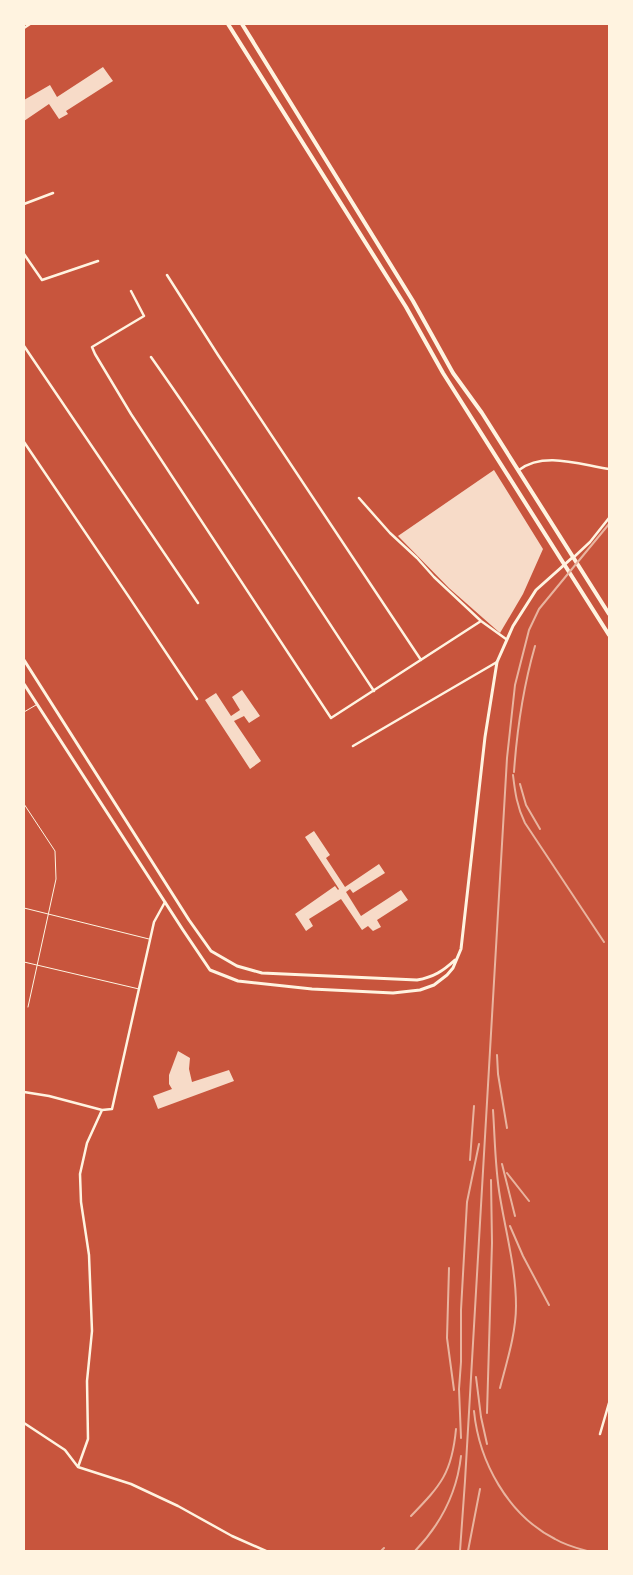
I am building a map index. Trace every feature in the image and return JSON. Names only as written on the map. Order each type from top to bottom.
[{"type":"main road","points":[[228,24],[406,306],[443,373],[609,635]]},
{"type":"main road","points":[[242,24],[413,301],[453,374],[482,413],[609,614]]},
{"type":"street","points":[[24,28],[30,24]]},
{"type":"street","points":[[24,204],[53,193]]},
{"type":"street","points":[[24,254],[42,280],[98,261]]},
{"type":"street","points":[[167,275],[218,356],[420,660]]},
{"type":"street","points":[[131,291],[144,316],[92,347],[95,354],[131,414],[331,718],[481,621]]},
{"type":"street","points":[[24,346],[198,603]]},
{"type":"street","points":[[151,357],[221,458],[374,690]]},
{"type":"street","points":[[24,442],[81,524],[197,700]]},
{"type":"street","points":[[518,471],[525,465],[540,461],[580,463],[609,469]]},
{"type":"street","points":[[359,498],[390,533],[481,621],[506,639]]},
{"type":"street","points":[[24,684],[210,970],[238,981],[312,990],[393,993],[427,988],[447,975],[453,968],[460,949],[484,737],[497,662],[506,639],[536,590],[590,542],[609,518]]},
{"type":"street","points":[[24,660],[210,950],[237,966],[262,973],[417,980],[438,974],[457,958]]},
{"type":"street","points":[[353,746],[497,662]]},
{"type":"street","points":[[24,1092],[49,1096],[102,1110],[112,1108],[154,922],[165,902]]},
{"type":"street","points":[[78,1467],[88,1439],[87,1381],[92,1331],[89,1255],[81,1202],[80,1174],[87,1143],[102,1110]]},
{"type":"street","points":[[600,1434],[609,1403]]},
{"type":"street","points":[[24,1423],[65,1450],[78,1467],[131,1484],[178,1506],[232,1536],[266,1551]]},
{"type":"lane","points":[[24,712],[36,704]]},
{"type":"lane","points":[[24,804],[55,851],[56,879],[28,1007]]},
{"type":"lane","points":[[24,908],[150,940]]},
{"type":"lane","points":[[24,962],[140,989]]},
{"type":"building","points":[[103,67],[113,81],[66,111],[68,114],[59,119],[49,104],[24,121],[24,100],[50,85],[57,97]]},
{"type":"building","points":[[494,470],[543,549],[523,594],[500,633],[449,588],[398,536]]},
{"type":"building","points":[[242,690],[260,716],[249,723],[244,716],[234,721],[261,761],[250,769],[205,700],[216,693],[231,716],[240,710],[232,697]]},
{"type":"building","points":[[314,831],[330,855],[326,858],[345,887],[379,864],[385,873],[353,893],[350,889],[346,892],[361,916],[401,890],[408,900],[377,920],[381,927],[373,931],[368,926],[362,930],[341,899],[309,919],[313,926],[306,931],[295,914],[335,886],[339,889],[305,837]]},
{"type":"building","points":[[178,1051],[190,1058],[189,1069],[192,1082],[229,1070],[234,1081],[158,1109],[153,1096],[172,1089],[169,1084],[169,1075]]},
{"type":"railway","points":[[460,1551],[507,758],[515,685],[529,630],[539,609],[609,524]]},
{"type":"railway","points":[[514,772],[521,709],[535,646]]},
{"type":"railway","points":[[513,775],[518,805],[525,823],[604,942]]},
{"type":"railway","points":[[520,784],[526,805],[540,829]]},
{"type":"railway","points":[[497,1055],[498,1074],[507,1128]]},
{"type":"railway","points":[[470,1160],[474,1106]]},
{"type":"railway","points":[[493,1110],[498,1186],[513,1265],[516,1292],[516,1316],[513,1337],[500,1388]]},
{"type":"railway","points":[[461,1438],[459,1389],[461,1310],[467,1202],[479,1144]]},
{"type":"railway","points":[[502,1164],[515,1216]]},
{"type":"railway","points":[[507,1173],[529,1201]]},
{"type":"railway","points":[[487,1413],[492,1243],[491,1180]]},
{"type":"railway","points":[[510,1226],[523,1256],[549,1305]]},
{"type":"railway","points":[[449,1268],[447,1338],[454,1390]]},
{"type":"railway","points":[[476,1377],[481,1417],[487,1444]]},
{"type":"railway","points":[[474,1411],[477,1430],[489,1468],[510,1501],[538,1529],[563,1543],[587,1551]]},
{"type":"railway","points":[[411,1516],[430,1496],[448,1468],[452,1457],[456,1429]]},
{"type":"railway","points":[[415,1551],[432,1530],[446,1507],[456,1482],[461,1456]]},
{"type":"railway","points":[[468,1551],[480,1489]]},
{"type":"railway","points":[[381,1551],[384,1548]]}]
